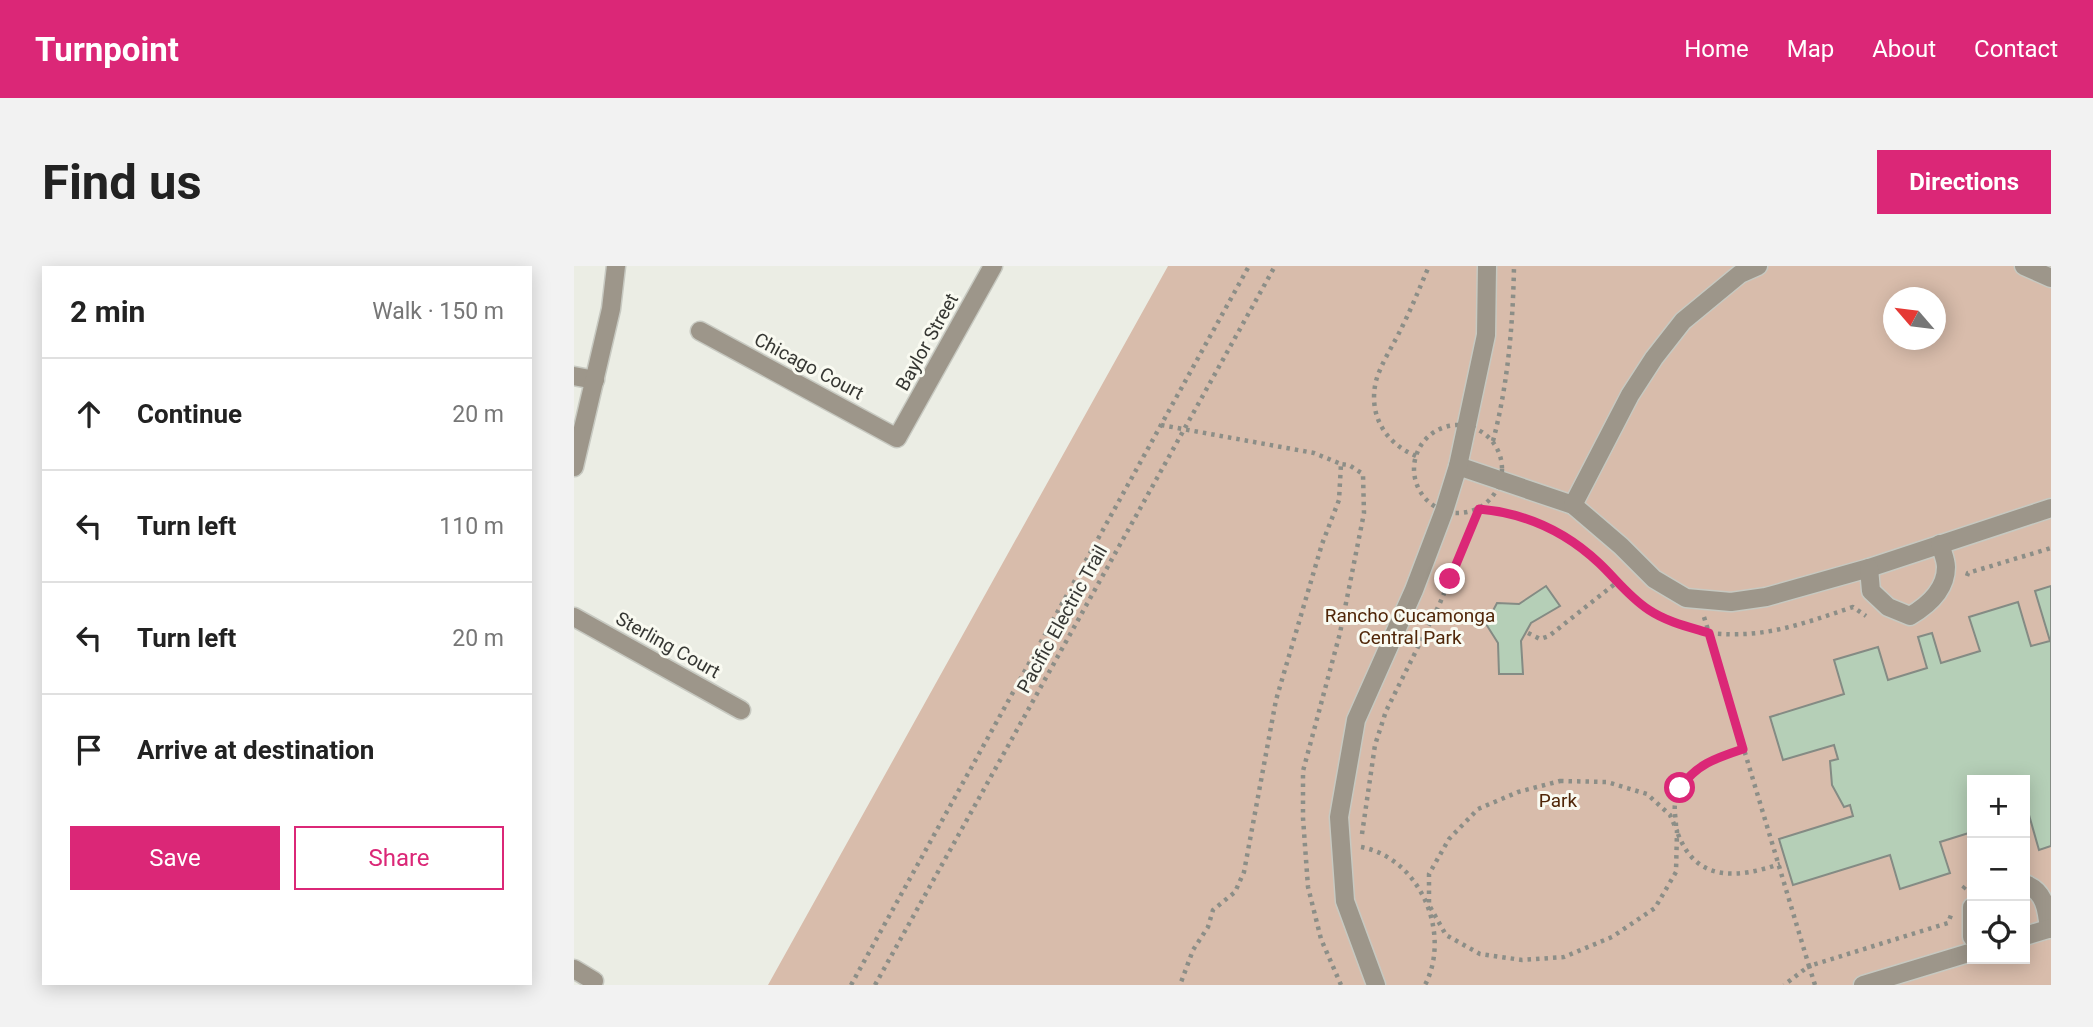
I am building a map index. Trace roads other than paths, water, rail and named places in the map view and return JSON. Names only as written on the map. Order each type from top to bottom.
[{"type":"street","points":[[574,467],[611,309],[616,266]]},
{"type":"street","name":"Baylor Street","points":[[897,438],[993,266]]},
{"type":"street","points":[[1376,985],[1345,901],[1339,817],[1356,720],[1414,590],[1444,512],[1458,466],[1486,335],[1487,266]]},
{"type":"street","points":[[1573,505],[1630,395],[1654,358],[1683,321],[1740,274],[1758,266]]},
{"type":"street","points":[[2024,266],[2051,278]]},
{"type":"street","name":"Chicago Court","points":[[700,331],[897,438]]},
{"type":"street","points":[[574,376],[595,380]]},
{"type":"street","points":[[1458,466],[1573,505],[1621,546],[1654,579],[1686,598],[1731,602],[1766,597],[1870,568],[2051,508]]},
{"type":"street","points":[[1870,568],[1871,591],[1888,607],[1910,616],[1928,606],[1942,584],[1946,567],[1940,544]]},
{"type":"street","name":"Sterling Court","points":[[574,617],[741,710]]},
{"type":"street","points":[[2030,886],[2046,903],[2050,928],[2030,934]]},
{"type":"street","points":[[1863,985],[1967,954]]},
{"type":"street","points":[[574,969],[594,981]]},
{"type":"park label","name":"Rancho Cucamonga Central Park","points":[[1410,626]]},
{"type":"park label","name":"Park","points":[[1558,800]]}]
